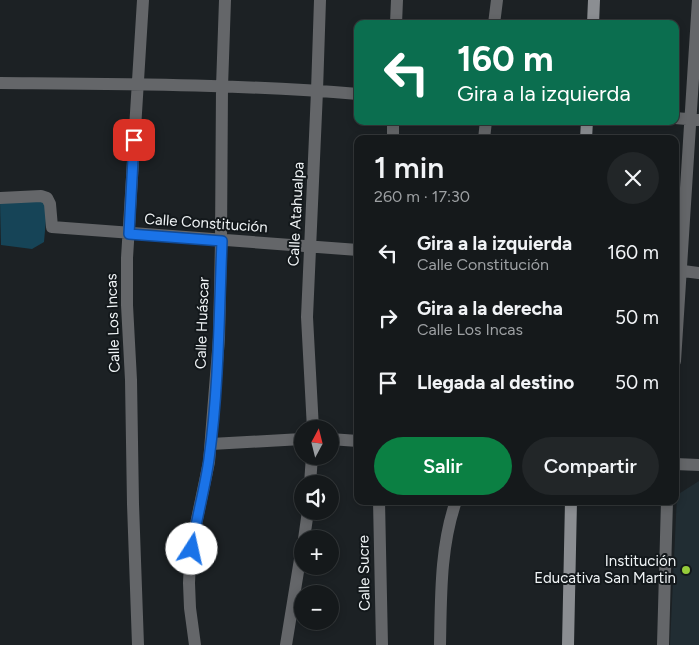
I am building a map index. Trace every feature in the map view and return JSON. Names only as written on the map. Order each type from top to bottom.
[{"type":"street","name":"Calle Los Incas","points":[[138,645],[133,504],[132,380],[127,305],[129,234],[143,0]]},
{"type":"street","name":"Calle Huáscar","points":[[195,645],[190,608],[190,561],[209,462],[219,338],[222,241],[224,0]]},
{"type":"street","name":"Calle Atahualpa","points":[[312,420],[307,318],[318,91],[320,0]]},
{"type":"street","points":[[396,20],[397,0]]},
{"type":"street","points":[[494,20],[496,0]]},
{"type":"street","points":[[593,20],[594,0]]},
{"type":"street","points":[[679,261],[695,120],[698,0]]},
{"type":"street","points":[[0,83],[137,84],[354,94]]},
{"type":"street","points":[[679,118],[695,120]]},
{"type":"street","name":"Calle Constitución","points":[[0,198],[41,196],[47,198],[50,204],[52,228],[354,250]]},
{"type":"street","points":[[679,270],[699,273]]},
{"type":"street","points":[[211,444],[294,439]]},
{"type":"street","points":[[339,440],[354,441]]},
{"type":"street","points":[[679,464],[699,465]]},
{"type":"street","name":"Calle Sucre","points":[[379,505],[382,645]]},
{"type":"street","points":[[440,645],[441,606],[448,532],[455,505]]},
{"type":"street","points":[[568,645],[571,505]]},
{"type":"street","points":[[662,645],[667,505]]},
{"type":"street","points":[[286,645],[298,575]]},
{"type":"shaded area","points":[[41,200],[47,208],[44,242],[32,249],[1,245],[0,201]]},
{"type":"shaded area","name":"Institución Educativa San Martin","points":[[699,481],[699,645],[670,645],[677,505],[679,505],[679,494]]},
{"type":"place","name":"Institución Educativa San Martin","points":[[686,570]]},
{"type":"route","points":[[134,140],[129,234],[222,241],[219,338],[213,432],[192,549]]}]
